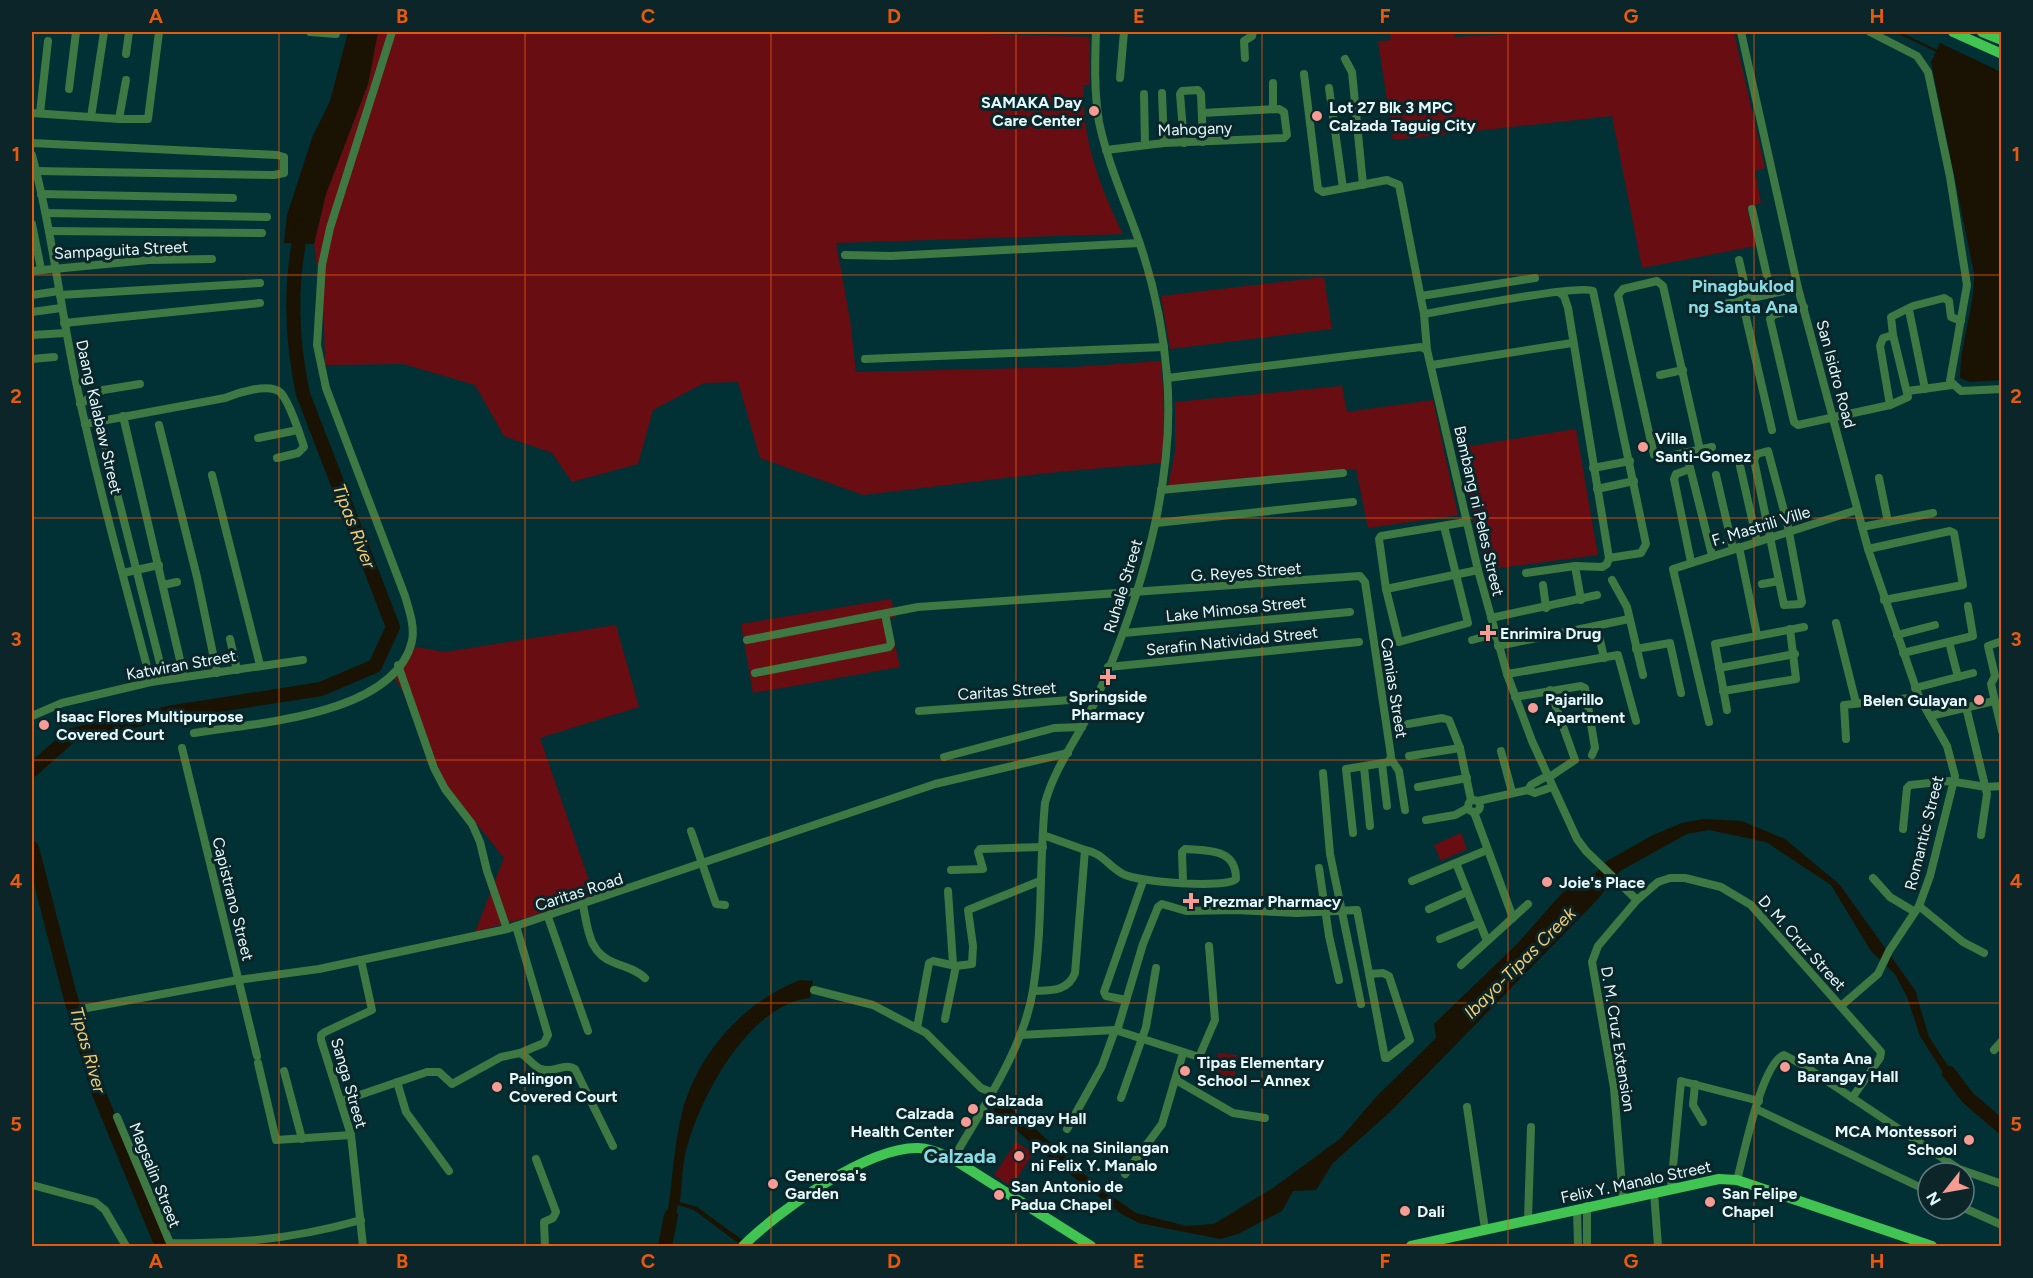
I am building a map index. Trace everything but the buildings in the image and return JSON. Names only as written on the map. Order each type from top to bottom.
[{"type":"main road","points":[[1953,32],[2001,54]]},
{"type":"main road","points":[[1982,32],[2001,40]]},
{"type":"main road","points":[[743,1246],[803,1197],[866,1163],[915,1148],[929,1149],[952,1159],[1091,1246]]},
{"type":"main road","name":"Felix Y. Manalo Street","points":[[1411,1246],[1719,1179],[1737,1180],[1932,1246]]},
{"type":"street","points":[[69,89],[76,32]]},
{"type":"street","points":[[91,117],[104,32]]},
{"type":"street","points":[[126,54],[129,32]]},
{"type":"street","points":[[32,113],[148,119],[159,32]]},
{"type":"street","points":[[310,32],[336,34]]},
{"type":"street","points":[[194,733],[338,708],[375,689],[398,665],[412,641],[410,615],[326,388],[318,345],[322,265],[330,228],[392,32]]},
{"type":"street","name":"Ruhale Street","points":[[952,1159],[985,1104],[1020,1035],[1033,991],[1048,791],[1097,698],[1124,633],[1156,523],[1161,490],[1168,419],[1164,347],[1139,243],[1106,150],[1096,98],[1096,32]]},
{"type":"street","points":[[1120,78],[1124,32]]},
{"type":"street","points":[[1245,58],[1244,40],[1252,36],[1253,32]]},
{"type":"street","name":"San Isidro Road","points":[[1741,32],[1798,288],[1857,510],[1884,600],[1915,688],[1930,716]]},
{"type":"street","points":[[1870,32],[1892,36],[1921,59],[1928,72],[1966,272],[1961,321],[1949,376],[1952,385]]},
{"type":"street","points":[[40,113],[48,41]]},
{"type":"street","points":[[1345,59],[1352,72],[1363,185]]},
{"type":"street","name":"Bambang ni Peles Street","points":[[1304,74],[1318,189],[1323,192],[1392,180],[1399,185],[1421,296],[1427,350],[1478,570],[1507,674],[1552,787],[1577,839],[1637,900]]},
{"type":"street","points":[[119,119],[126,80]]},
{"type":"street","points":[[1203,114],[1273,107],[1273,83]]},
{"type":"street","points":[[1329,88],[1343,188]]},
{"type":"street","points":[[1184,143],[1180,92],[1200,91],[1203,142]]},
{"type":"street","points":[[1162,93],[1164,143]]},
{"type":"street","points":[[1144,94],[1145,145]]},
{"type":"street","name":"Mahogany","points":[[1106,150],[1164,143],[1286,137],[1284,111],[1273,107]]},
{"type":"street","points":[[32,143],[277,155],[284,157],[286,161],[284,173],[274,175],[36,171]]},
{"type":"street","name":"Daang Kalabaw Street","points":[[32,155],[57,267],[65,333],[80,404],[151,682]]},
{"type":"street","points":[[41,194],[233,198]]},
{"type":"street","points":[[1752,209],[1771,294]]},
{"type":"street","points":[[46,213],[267,217]]},
{"type":"street","points":[[32,224],[41,269]]},
{"type":"street","points":[[49,231],[262,233]]},
{"type":"street","points":[[844,255],[891,256],[1139,243]]},
{"type":"street","name":"Sampaguita Street","points":[[32,271],[149,260],[212,259]]},
{"type":"street","points":[[1739,260],[1772,430]]},
{"type":"street","points":[[1421,296],[1535,278]]},
{"type":"street","points":[[1700,450],[1661,282],[1619,291],[1656,458],[1686,453],[1700,450],[1712,447]]},
{"type":"street","points":[[32,295],[260,283]]},
{"type":"street","points":[[1424,314],[1587,288],[1595,294],[1634,481],[1645,549],[1641,553],[1609,558]]},
{"type":"street","points":[[1716,306],[1798,288]]},
{"type":"street","points":[[1526,573],[1575,566],[1602,567],[1607,564],[1609,558],[1572,343],[1567,301],[1560,292]]},
{"type":"street","points":[[1804,307],[1773,315],[1770,319],[1794,422],[1800,425],[1907,400],[1908,391],[1890,318],[1910,310],[1917,304],[1944,298],[1949,301],[1951,317],[1961,321]]},
{"type":"street","points":[[64,323],[260,303]]},
{"type":"street","points":[[32,312],[61,308]]},
{"type":"street","points":[[1910,310],[1925,389]]},
{"type":"street","points":[[32,335],[65,333]]},
{"type":"street","points":[[1890,405],[1881,341],[1893,335]]},
{"type":"street","points":[[1432,365],[1572,343]]},
{"type":"street","points":[[864,358],[1164,347]]},
{"type":"street","points":[[1167,378],[1421,347],[1427,350]]},
{"type":"street","points":[[32,359],[54,357]]},
{"type":"street","points":[[1660,375],[1683,370]]},
{"type":"street","points":[[80,404],[103,390],[140,384]]},
{"type":"street","points":[[1908,391],[1952,385],[1962,391],[2001,389]]},
{"type":"street","points":[[85,424],[225,398],[246,390],[274,390],[282,395],[298,430],[303,450],[277,458]]},
{"type":"street","points":[[123,416],[184,677]]},
{"type":"street","points":[[159,425],[197,577],[217,673]]},
{"type":"street","points":[[258,438],[298,430]]},
{"type":"street","points":[[102,434],[164,679]]},
{"type":"street","points":[[1768,451],[1789,531],[1802,603],[1785,606],[1770,537],[1754,460],[1757,454],[1768,451]]},
{"type":"street","points":[[1686,453],[1712,555]]},
{"type":"street","points":[[1593,468],[1630,461]]},
{"type":"street","points":[[1740,466],[1757,541]]},
{"type":"street","points":[[1690,469],[1676,474],[1674,479],[1690,562]]},
{"type":"street","points":[[1161,490],[1343,472]]},
{"type":"street","points":[[212,475],[260,665]]},
{"type":"street","points":[[1716,475],[1757,635]]},
{"type":"street","points":[[1879,478],[1888,522]]},
{"type":"street","points":[[1597,489],[1634,481]]},
{"type":"street","points":[[1156,523],[1353,502]]},
{"type":"street","name":"F. Mastrili Ville","points":[[1708,722],[1673,569],[1857,510]]},
{"type":"street","points":[[1862,527],[1933,513]]},
{"type":"street","points":[[1444,526],[1468,623],[1400,642],[1386,589],[1378,542],[1381,536],[1467,522]]},
{"type":"street","points":[[1868,549],[1950,531],[1954,533],[1963,585],[1884,600]]},
{"type":"street","points":[[123,573],[159,564]]},
{"type":"street","points":[[1575,566],[1581,600]]},
{"type":"street","points":[[1386,589],[1478,570]]},
{"type":"street","name":"G. Reyes Street","points":[[747,640],[918,607],[1134,594],[1360,576]]},
{"type":"street","name":"Camias Street","points":[[1353,833],[1346,769],[1382,764],[1391,759],[1365,582],[1360,576]]},
{"type":"street","points":[[1612,580],[1621,600],[1627,607],[1643,675]]},
{"type":"street","points":[[1762,584],[1779,581]]},
{"type":"street","points":[[163,585],[177,582]]},
{"type":"street","points":[[1543,585],[1546,608]]},
{"type":"street","points":[[1491,618],[1546,608],[1597,595]]},
{"type":"street","points":[[1903,653],[1973,636],[1968,606]]},
{"type":"street","name":"Lake Mimosa Street","points":[[1124,633],[1350,612]]},
{"type":"street","points":[[755,673],[889,647],[891,644],[885,614]]},
{"type":"street","points":[[1498,646],[1629,619]]},
{"type":"street","points":[[1836,623],[1856,703]]},
{"type":"street","points":[[1897,635],[1935,625]]},
{"type":"street","points":[[1597,626],[1604,658]]},
{"type":"street","points":[[1727,710],[1715,644],[1804,627]]},
{"type":"street","points":[[1723,691],[1796,679],[1790,629]]},
{"type":"street","points":[[1472,640],[1495,634]]},
{"type":"street","points":[[230,639],[237,670]]},
{"type":"street","points":[[2001,641],[1989,645],[1998,676],[1991,681],[2001,731]]},
{"type":"street","name":"Serafin Natividad Street","points":[[1108,667],[1359,642]]},
{"type":"street","points":[[1949,642],[1958,676]]},
{"type":"street","points":[[1636,649],[1670,643],[1681,693]]},
{"type":"street","points":[[1719,668],[1794,654]]},
{"type":"street","points":[[1507,674],[1620,657],[1636,721]]},
{"type":"street","name":"Katwiran Street","points":[[32,716],[62,703],[164,679],[303,660]]},
{"type":"street","points":[[342,1101],[435,1071],[452,1084],[501,1057],[520,1053],[544,1043],[548,1035],[512,927],[487,871],[480,842],[472,824],[445,789],[434,768],[398,665]]},
{"type":"street","points":[[1915,688],[1973,673]]},
{"type":"street","points":[[1515,697],[1581,686],[1585,688],[1595,748],[1592,755]]},
{"type":"street","points":[[1528,790],[1538,781],[1575,759],[1550,690]]},
{"type":"street","points":[[1846,739],[1844,705],[1919,697]]},
{"type":"street","name":"Caritas Street","points":[[919,711],[1097,698]]},
{"type":"street","points":[[1930,716],[1994,701]]},
{"type":"street","points":[[1966,707],[1986,787],[1987,806],[1981,835]]},
{"type":"street","name":"Romantic Street","points":[[1841,1006],[1878,975],[1889,951],[1917,909],[1930,876],[1954,781],[1947,746],[1930,716]]},
{"type":"street","points":[[1408,724],[1442,718],[1449,720],[1460,748],[1467,778],[1480,807],[1455,815],[1426,820]]},
{"type":"street","points":[[944,757],[1054,728],[1082,727]]},
{"type":"street","name":"Capistrano Street","points":[[182,748],[276,1140],[351,1135]]},
{"type":"street","points":[[1409,756],[1460,748]]},
{"type":"street","points":[[1501,751],[1512,792]]},
{"type":"street","name":"Caritas Road","points":[[87,1008],[361,960],[512,927],[584,905],[702,865],[820,821],[935,784],[1068,753]]},
{"type":"street","points":[[1391,759],[1399,771],[1405,810]]},
{"type":"street","points":[[1382,764],[1387,806]]},
{"type":"street","points":[[1364,767],[1370,825]]},
{"type":"street","points":[[1323,773],[1330,854],[1361,1004]]},
{"type":"street","points":[[1418,787],[1467,778]]},
{"type":"street","points":[[1538,781],[1542,791]]},
{"type":"street","points":[[1903,829],[1909,786],[1954,781],[1986,787],[2001,786]]},
{"type":"street","points":[[1475,800],[1512,792],[1542,791],[1552,787]]},
{"type":"street","points":[[1471,810],[1513,918]]},
{"type":"street","points":[[691,831],[716,904],[725,905]]},
{"type":"street","points":[[1043,835],[1099,853],[1123,874],[1143,880],[1183,882],[1231,883],[1236,879],[1237,874],[1232,860],[1225,854],[1185,849],[1182,852],[1183,882]]},
{"type":"street","points":[[951,870],[983,869],[978,852],[980,849],[1043,847]]},
{"type":"street","points":[[1033,991],[1065,987],[1072,982],[1075,974],[1085,850]]},
{"type":"street","points":[[1412,881],[1487,850]]},
{"type":"street","points":[[1456,864],[1487,941]]},
{"type":"street","points":[[1319,868],[1329,936],[1339,980]]},
{"type":"street","name":"D. M. Cruz Street","points":[[1637,900],[1658,882],[1670,878],[1721,887],[1737,895],[1767,922],[1881,1053],[1852,1098]]},
{"type":"street","points":[[1873,878],[1890,897],[1917,909],[1984,953]]},
{"type":"street","points":[[1126,1000],[1106,996],[1104,992],[1143,880]]},
{"type":"street","points":[[917,1028],[927,965],[933,961],[969,966],[973,961],[968,910],[1040,881]]},
{"type":"street","points":[[945,1019],[954,965],[948,891]]},
{"type":"street","points":[[1429,909],[1467,892]]},
{"type":"street","name":"D. M. Cruz Extension","points":[[1623,1199],[1614,1088],[1592,962],[1598,946],[1637,900]]},
{"type":"street","points":[[1067,1129],[1102,1066],[1116,1031],[1143,944],[1158,908],[1162,904],[1186,911],[1326,912],[1357,910],[1384,1058],[1387,1058],[1410,1041],[1389,976],[1383,972],[1370,974]]},
{"type":"street","points":[[1461,965],[1528,904]]},
{"type":"street","points":[[584,905],[592,946],[608,961],[636,969],[645,978]]},
{"type":"street","points":[[548,917],[588,1031]]},
{"type":"street","points":[[1440,939],[1479,923]]},
{"type":"street","points":[[1020,1035],[1116,1031],[1200,1057],[1214,1023],[1209,946]]},
{"type":"street","name":"Sanga Street","points":[[361,960],[372,1010],[321,1035],[351,1135],[363,1246]]},
{"type":"street","points":[[1121,1098],[1142,1039],[1156,968]]},
{"type":"street","points":[[814,990],[873,1005],[926,1033],[981,1088],[991,1093]]},
{"type":"street","points":[[1994,1050],[2001,1041]]},
{"type":"street","points":[[520,1053],[540,1069],[553,1070],[569,1066],[575,1069],[613,1146]]},
{"type":"street","points":[[1125,1174],[1162,1124],[1183,1053]]},
{"type":"street","points":[[1737,1180],[1756,1109],[1775,1062],[1779,1057],[1788,1056],[1943,1161]]},
{"type":"street","points":[[284,1071],[302,1139]]},
{"type":"street","points":[[1176,1080],[1233,1113],[1265,1118]]},
{"type":"street","points":[[1671,1188],[1679,1084],[1685,1081],[1759,1101]]},
{"type":"street","points":[[397,1082],[406,1112],[448,1171]]},
{"type":"street","points":[[1695,1084],[1694,1105],[1703,1122]]},
{"type":"street","points":[[1467,1107],[1485,1229]]},
{"type":"street","points":[[1756,1109],[1916,1185]]},
{"type":"street","name":"Magsalin Street","points":[[117,1117],[170,1243],[243,1242],[298,1236],[361,1220]]},
{"type":"street","points":[[1528,1219],[1531,1127]]},
{"type":"street","points":[[536,1159],[556,1212],[553,1218],[544,1222],[545,1246]]},
{"type":"street","points":[[1976,1176],[2001,1184]]},
{"type":"street","points":[[32,1185],[95,1202],[105,1210],[126,1246]]},
{"type":"street","points":[[1654,1192],[1658,1246]]},
{"type":"street","points":[[1578,1246],[1582,1208]]},
{"type":"street","points":[[1582,1208],[1587,1246]]},
{"type":"street","points":[[1976,1214],[2001,1226]]},
{"type":"shaded area","points":[[378,32],[916,32],[1090,37],[1090,85],[1084,85],[1089,143],[1100,180],[1123,234],[836,243],[850,319],[856,372],[1075,367],[1161,361],[1165,420],[1162,463],[1057,472],[863,495],[760,458],[738,382],[704,383],[653,410],[638,464],[572,482],[552,453],[504,436],[475,385],[403,364],[325,365],[324,319],[314,244],[326,194],[368,84]]},
{"type":"shaded area","points":[[1390,32],[1454,32],[1455,37],[1547,32],[1734,32],[1765,168],[1755,171],[1761,203],[1747,207],[1756,246],[1642,268],[1612,116],[1393,140],[1378,41],[1391,40]]},
{"type":"shaded area","points":[[1324,277],[1332,329],[1170,349],[1161,296]]},
{"type":"shaded area","points":[[1342,386],[1347,412],[1433,400],[1458,515],[1368,528],[1356,469],[1168,486],[1175,452],[1175,402]]},
{"type":"shaded area","points":[[1576,429],[1598,555],[1485,570],[1458,448]]},
{"type":"shaded area","points":[[891,599],[896,617],[889,619],[900,667],[753,693],[741,624]]},
{"type":"shaded area","points":[[616,625],[639,707],[540,738],[595,898],[475,932],[504,858],[445,784],[419,719],[393,675],[416,647],[445,652]]},
{"type":"shaded area","points":[[1461,833],[1467,849],[1441,861],[1434,845]]},
{"type":"shaded area","points":[[1218,1053],[1237,1055],[1234,1088],[1215,1086]]},
{"type":"shaded area","points":[[1016,1142],[1033,1153],[1012,1187],[994,1175]]},
{"type":"water","points":[[348,32],[378,32],[368,84],[326,194],[314,244],[284,243],[287,215],[312,138],[330,101]]},
{"type":"water","points":[[1940,43],[2001,72],[2001,380],[1970,382],[1960,378],[1974,273],[1931,62]]},
{"type":"water","points":[[1704,819],[1742,821],[1785,839],[1840,885],[1915,990],[1929,1037],[1962,1087],[1955,1091],[1920,1036],[1907,997],[1895,974],[1871,951],[1831,885],[1766,842],[1709,830],[1687,834],[1620,871],[1598,899],[1390,1112],[1333,1163],[1316,1190],[1293,1191],[1282,1211],[1238,1234],[1220,1239],[1139,1223],[1120,1213],[1040,1151],[989,1106],[994,1095],[1029,1123],[1097,1186],[1136,1213],[1186,1226],[1214,1224],[1273,1188],[1341,1138],[1375,1098],[1436,1038],[1434,1024],[1518,943],[1562,893],[1596,873],[1607,861],[1653,835],[1682,823]]},
{"type":"water","points":[[800,980],[813,981],[810,998],[788,1004],[767,1017],[747,1035],[730,1057],[702,1106],[685,1157],[680,1202],[697,1207],[745,1242],[742,1246],[694,1210],[678,1205],[670,1234],[664,1232],[679,1124],[690,1088],[700,1068],[727,1031],[743,1015],[780,989]]},
{"type":"waterway","points":[[1897,32],[1937,51]]},
{"type":"waterway","name":"Tipas River","points":[[32,770],[72,735],[168,713],[321,689],[375,666],[393,627],[303,394],[299,373],[294,332],[293,290],[302,227]]},
{"type":"waterway","name":"Tipas River","points":[[32,848],[69,992],[98,1091],[162,1246]]},
{"type":"waterway","name":"Ibayo-Tipas Creek","points":[[1949,1073],[1968,1098],[2002,1127]]},
{"type":"waterway","name":"Ibayo-Tipas Creek","points":[[665,1246],[671,1216]]},
{"type":"place","name":"SAMAKA Day Care Center","points":[[1094,111]]},
{"type":"place","name":"Lot 27 Blk 3 MPC Calzada Taguig City","points":[[1317,116]]},
{"type":"place","name":"Villa Santi-Gomez","points":[[1643,447]]},
{"type":"place","name":"Enrimira Drug","points":[[1488,633]]},
{"type":"place","name":"Springside Pharmacy","points":[[1108,677]]},
{"type":"place","name":"Belen Gulayan","points":[[1979,700]]},
{"type":"place","name":"Pajarillo Apartment","points":[[1533,708]]},
{"type":"place","name":"Isaac Flores Multipurpose Covered Court","points":[[44,725]]},
{"type":"place","name":"Joie's Place","points":[[1547,882]]},
{"type":"place","name":"Prezmar Pharmacy","points":[[1191,901]]},
{"type":"place","name":"Santa Ana Barangay Hall","points":[[1785,1067]]},
{"type":"place","name":"Tipas Elementary School – Annex","points":[[1185,1071]]},
{"type":"place","name":"Palingon Covered Court","points":[[497,1087]]},
{"type":"place","name":"Calzada Barangay Hall","points":[[973,1109]]},
{"type":"place","name":"Calzada Health Center","points":[[966,1122]]},
{"type":"place","name":"MCA Montessori School","points":[[1969,1140]]},
{"type":"place","name":"Pook na Sinilangan ni Felix Y. Manalo","points":[[1019,1156]]},
{"type":"place","name":"Generosa's Garden","points":[[773,1184]]},
{"type":"place","name":"San Antonio de Padua Chapel","points":[[999,1195]]},
{"type":"place","name":"San Felipe Chapel","points":[[1710,1202]]},
{"type":"place","name":"Dali","points":[[1405,1211]]},
{"type":"district","name":"Pinagbuklod ng Santa Ana","points":[[1743,296]]},
{"type":"district","name":"Calzada","points":[[960,1156]]}]
